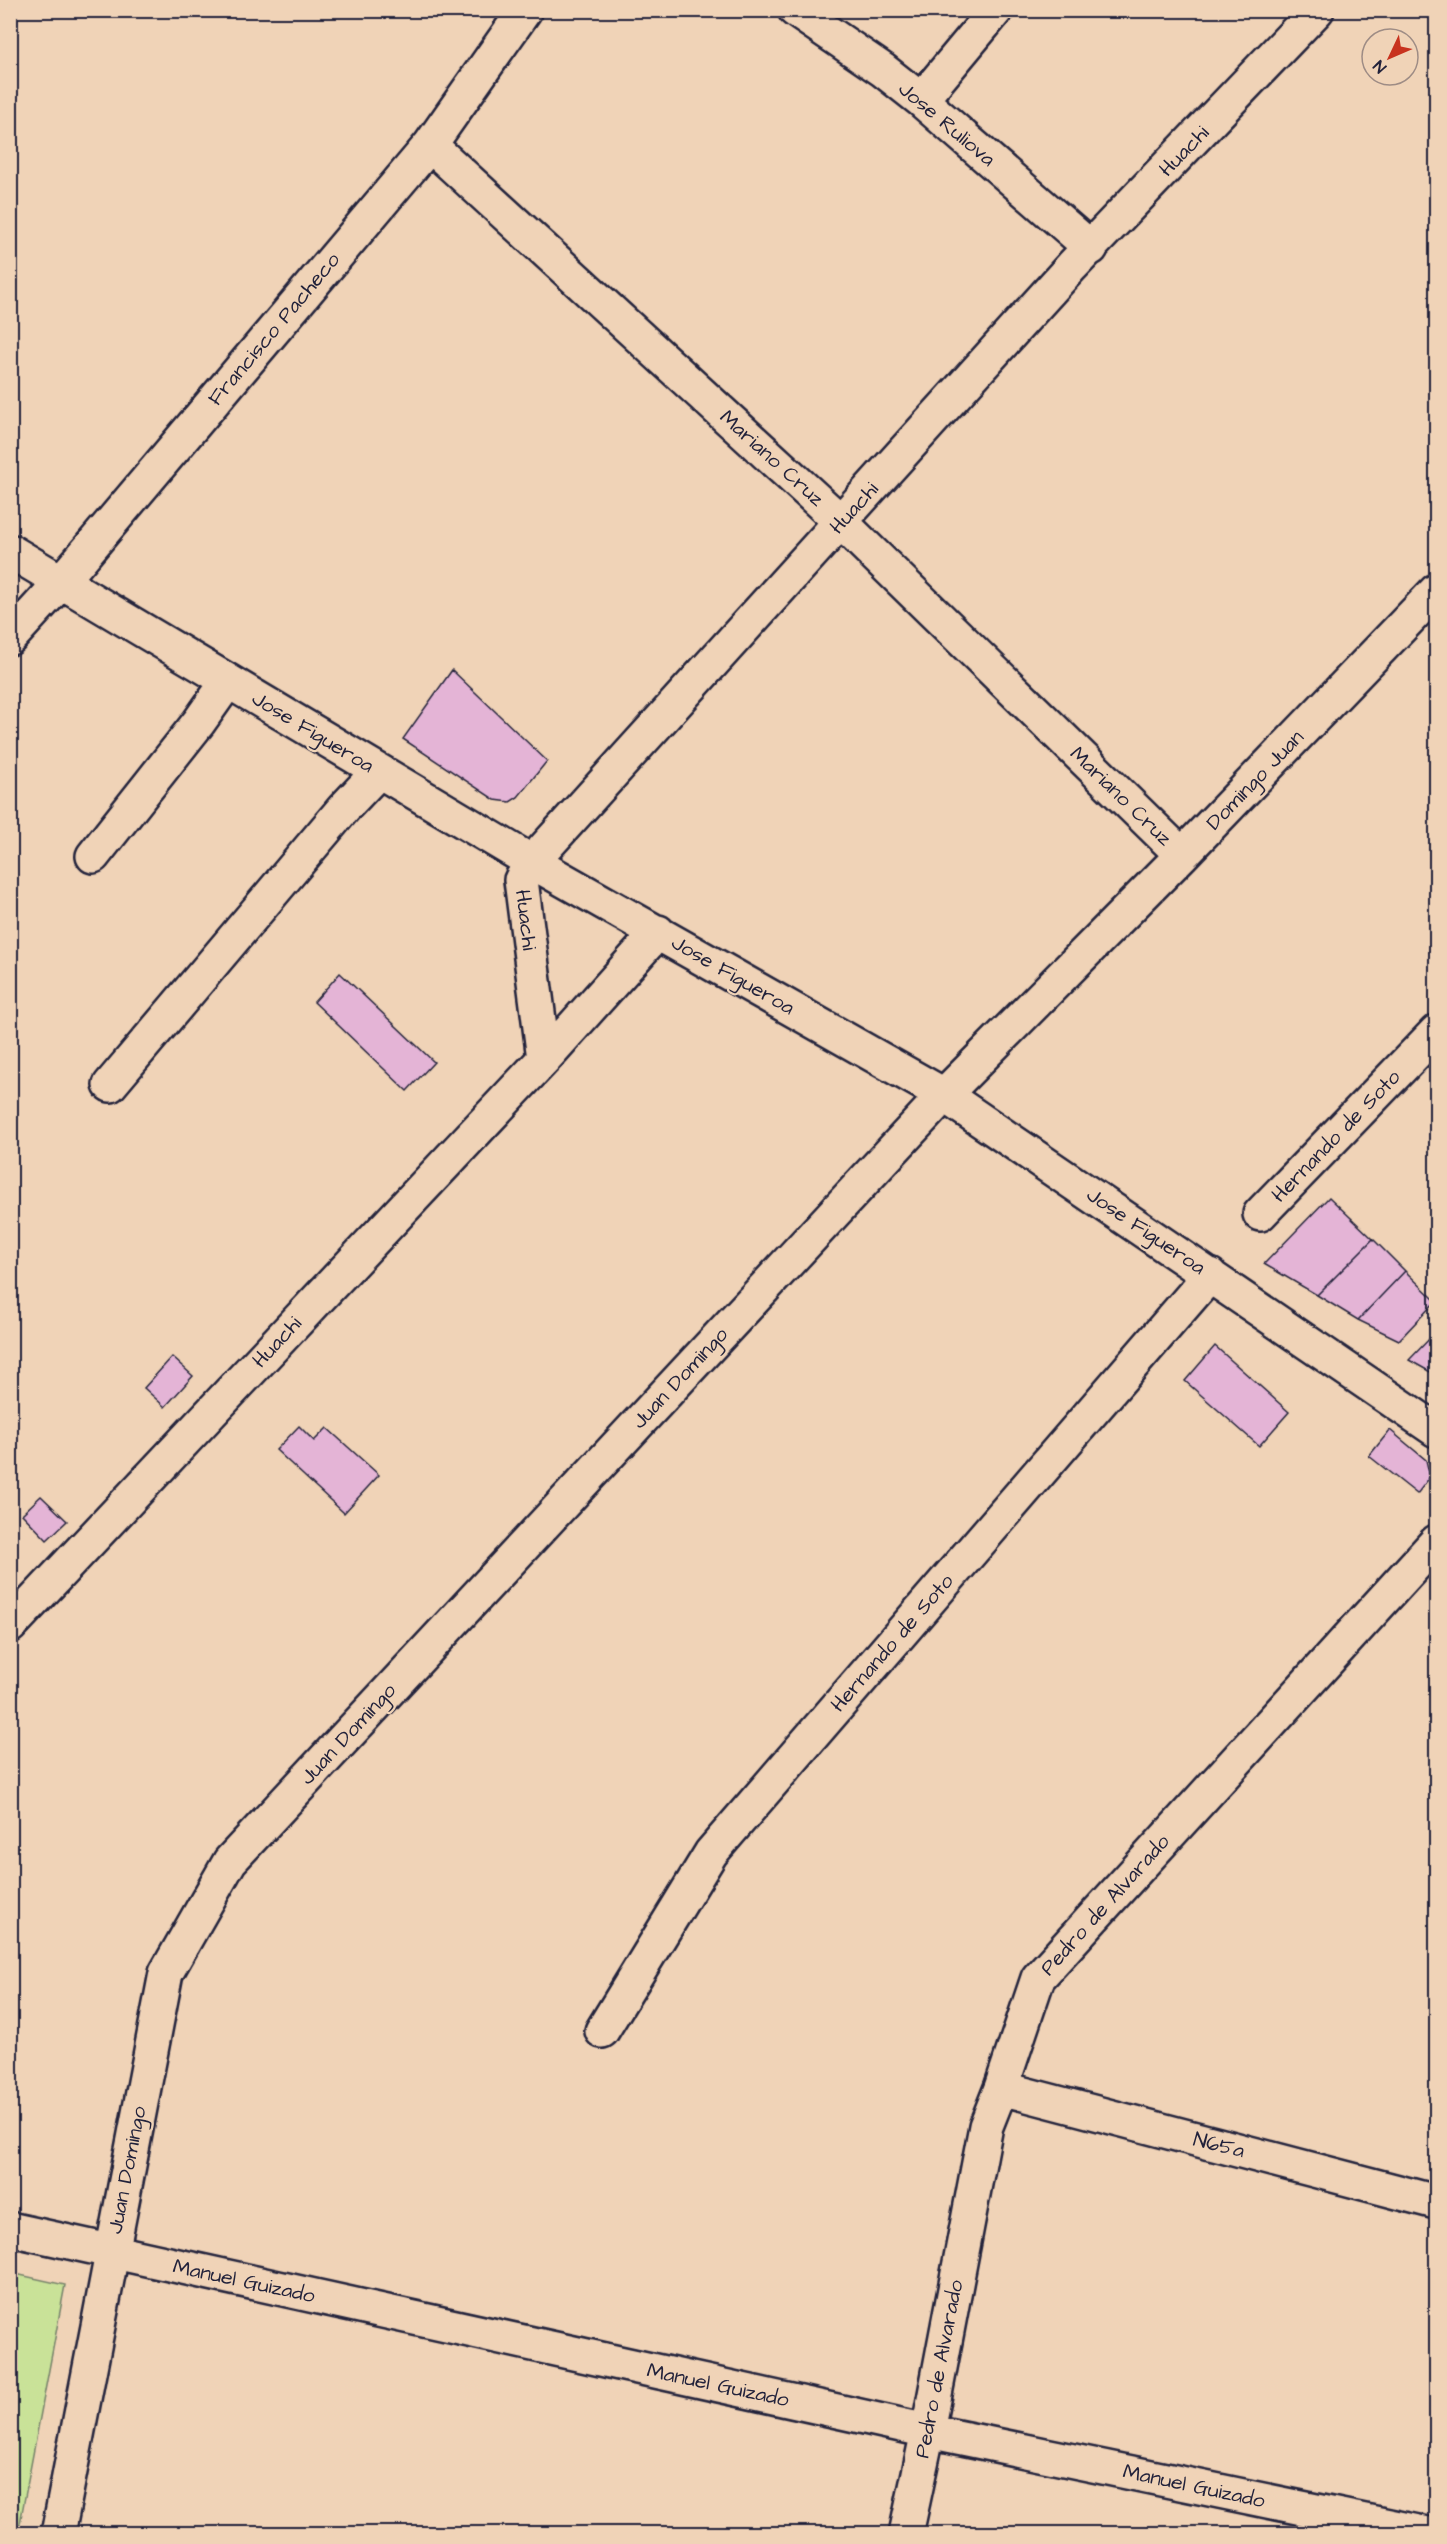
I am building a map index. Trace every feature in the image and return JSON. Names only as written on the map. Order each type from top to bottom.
[{"type":"street","name":"Francisco Pacheco","points":[[10,638],[61,582],[430,145],[525,10]]},
{"type":"street","name":"Jose Ruliova","points":[[795,10],[883,70],[921,100],[1091,248]]},
{"type":"street","points":[[921,100],[996,10]]},
{"type":"street","name":"Huachi","points":[[544,1059],[521,880],[532,862],[1091,248],[1317,10]]},
{"type":"street","name":"Mariano Cruz","points":[[430,145],[841,522],[1182,855]]},
{"type":"street","name":"Jose Figueroa","points":[[10,551],[532,862],[944,1095],[1437,1430]]},
{"type":"street","name":"Domingo Juan","points":[[944,1095],[1182,855],[1437,591]]},
{"type":"street","points":[[93,856],[199,722],[228,681]]},
{"type":"street","points":[[110,1085],[336,817],[379,771]]},
{"type":"street","name":"Huachi","points":[[10,1626],[544,1059],[658,932]]},
{"type":"street","name":"Hernando de Soto","points":[[1260,1215],[1437,1032]]},
{"type":"street","name":"Juan Domingo","points":[[58,2534],[166,1972],[230,1861],[944,1095]]},
{"type":"street","name":"Hernando de Soto","points":[[602,2031],[711,1853],[1210,1275]]},
{"type":"street","name":"Pedro de Alvarado","points":[[906,2534],[986,2126],[1038,1978],[1431,1558]]},
{"type":"street","name":"N65a","points":[[1001,2088],[1437,2202]]},
{"type":"street","name":"Manuel Guizado","points":[[10,2229],[928,2431],[1428,2534]]},
{"type":"green space","points":[[11,2273],[65,2285],[18,2534],[10,2533]]},
{"type":"building","points":[[452,670],[547,761],[518,797],[510,802],[495,800],[403,739]]},
{"type":"building","points":[[340,973],[434,1062],[407,1091],[314,1002]]},
{"type":"building","points":[[1329,1197],[1373,1239],[1317,1295],[1264,1264]]},
{"type":"building","points":[[1373,1239],[1405,1271],[1358,1320],[1317,1295]]},
{"type":"building","points":[[1405,1271],[1436,1301],[1399,1340],[1358,1320]]},
{"type":"building","points":[[1435,1333],[1436,1372],[1434,1374],[1409,1360]]},
{"type":"building","points":[[1215,1346],[1289,1412],[1259,1446],[1185,1381]]},
{"type":"building","points":[[172,1357],[193,1376],[165,1407],[144,1388]]},
{"type":"building","points":[[299,1426],[314,1441],[327,1428],[379,1475],[344,1513],[276,1450]]},
{"type":"building","points":[[1390,1430],[1426,1460],[1430,1477],[1417,1494],[1369,1456]]},
{"type":"building","points":[[41,1496],[67,1521],[47,1540],[22,1514]]}]
